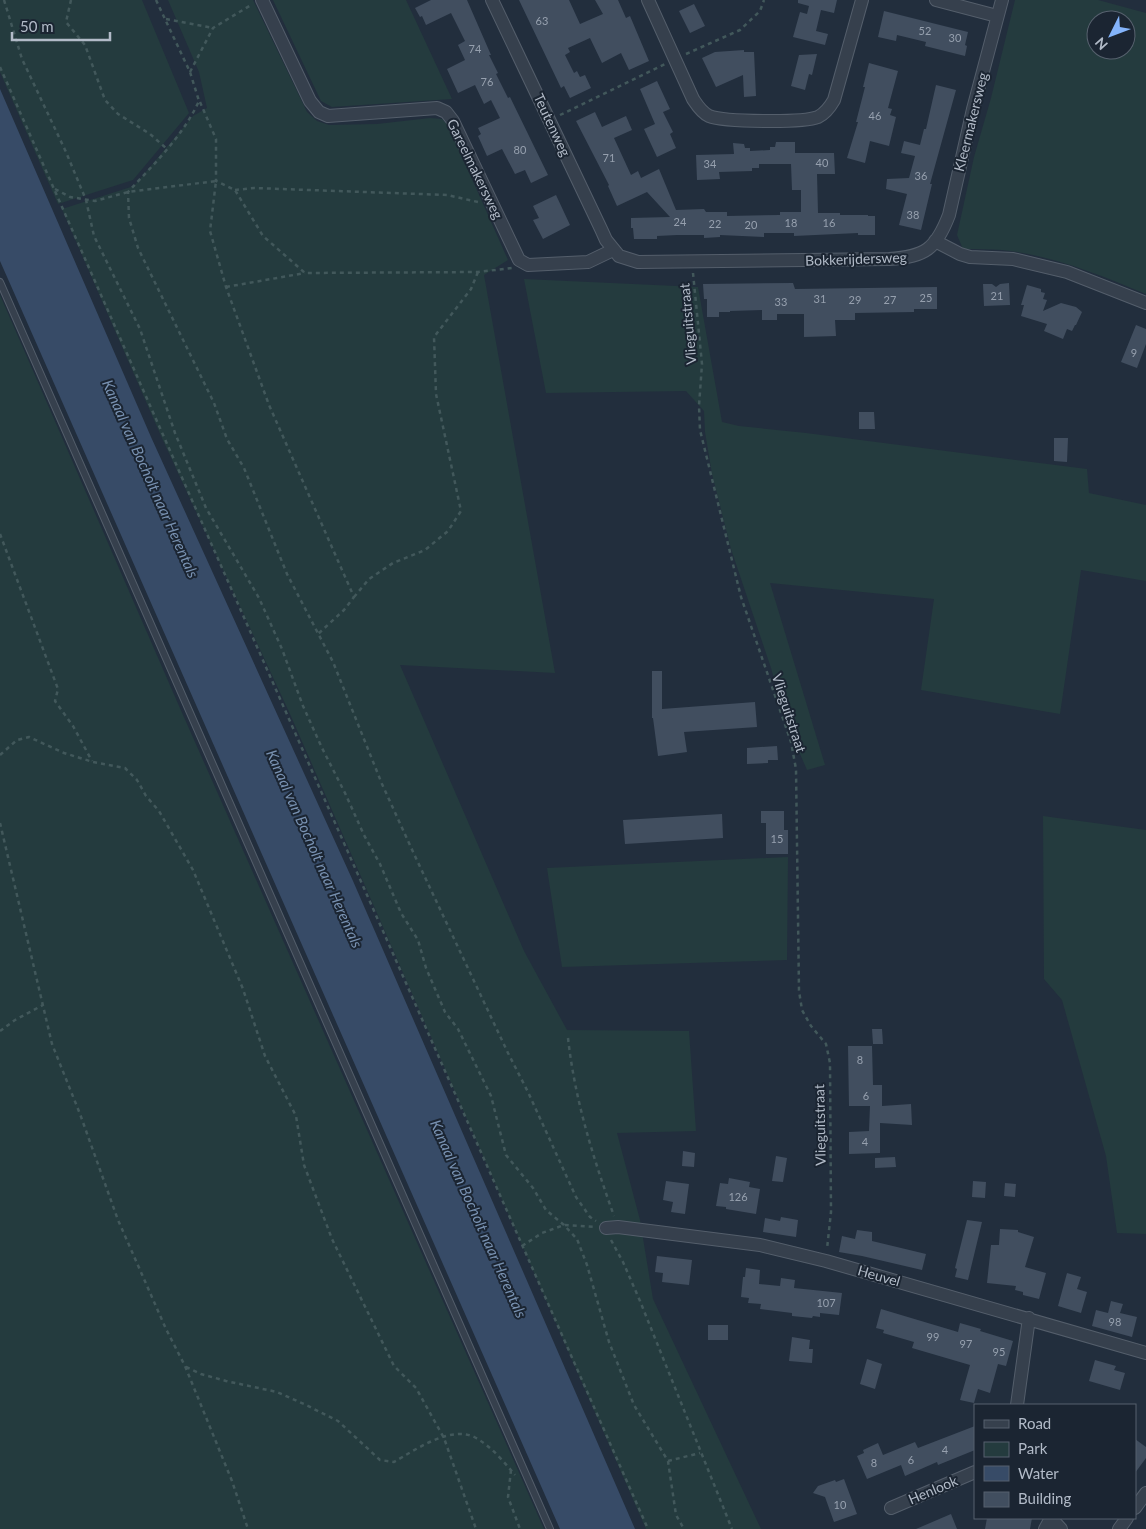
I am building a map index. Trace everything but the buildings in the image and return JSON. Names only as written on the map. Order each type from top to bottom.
[{"type":"street","name":"Teutenweg","points":[[492,0],[601,229],[613,250]]},
{"type":"street","points":[[648,0],[693,99],[699,108],[710,116],[725,120],[804,120],[824,114],[834,100],[862,0]]},
{"type":"street","points":[[936,0],[997,16]]},
{"type":"street","name":"Kleermakersweg","points":[[935,241],[949,215],[1002,0]]},
{"type":"street","name":"Gareelmakersweg","points":[[257,2],[310,100],[319,112],[328,116],[437,108],[446,112],[453,121],[520,260],[528,265]]},
{"type":"street","points":[[935,241],[970,257],[1013,259],[1067,272],[1146,303]]},
{"type":"street","name":"Bokkerijdersweg","points":[[613,250],[619,256],[638,262],[904,258],[915,256],[925,251],[935,241]]},
{"type":"street","points":[[528,265],[588,262],[613,250]]},
{"type":"street","name":"Heuvel","points":[[612,1228],[760,1245],[826,1261],[1146,1353]]},
{"type":"street","points":[[1017,1404],[1029,1318]]},
{"type":"street","name":"Henlook","points":[[891,1508],[974,1472]]},
{"type":"street","points":[[1136,1507],[1146,1493]]},
{"type":"street","points":[[1052,1519],[1061,1529]]},
{"type":"street","points":[[1119,1529],[1127,1519]]},
{"type":"lane","points":[[0,282],[550,1529]]},
{"type":"path","points":[[4,0],[22,59],[66,152],[86,200],[94,236],[140,330],[175,433],[206,508],[259,598],[322,748],[380,864],[400,913],[418,940],[426,968],[444,1012],[458,1029],[492,1096],[506,1155],[533,1188],[546,1210],[577,1239],[587,1265],[610,1342],[634,1405],[668,1462],[676,1515],[684,1529]]},
{"type":"path","points":[[72,0],[66,22],[85,45],[105,100],[118,114],[150,134],[167,149]]},
{"type":"path","points":[[156,0],[190,72],[199,101],[216,139],[216,182],[210,232],[226,287],[270,405],[354,597]]},
{"type":"path","points":[[549,120],[676,58],[740,30],[760,12],[764,0]]},
{"type":"path","points":[[190,72],[214,28],[257,2]]},
{"type":"path","points":[[165,19],[214,28]]},
{"type":"path","points":[[0,67],[648,1529]]},
{"type":"path","points":[[199,101],[192,118],[128,192],[129,218],[138,248],[214,403],[227,440],[244,468],[287,574],[333,662],[382,784],[528,1092],[557,1158],[576,1197],[590,1217],[612,1228]]},
{"type":"path","points":[[54,188],[70,197],[95,201],[128,192],[216,182],[235,190],[254,188],[447,195],[494,206]]},
{"type":"path","points":[[235,190],[263,236],[305,272]]},
{"type":"path","name":"Vlieguitstraat","points":[[692,262],[702,364],[699,406],[700,430],[741,597],[791,742],[796,769],[799,991],[802,1010],[811,1026],[826,1044],[830,1063],[831,1212],[826,1261]]},
{"type":"path","points":[[226,287],[305,272],[478,272],[528,265]]},
{"type":"path","points":[[318,634],[344,610],[369,579],[393,563],[424,550],[448,531],[461,511],[436,394],[434,337],[471,289],[478,272]]},
{"type":"path","points":[[0,534],[58,689],[55,701],[73,726],[93,762]]},
{"type":"path","points":[[0,756],[17,740],[29,737],[64,753],[93,762],[125,768],[137,780],[146,796],[159,811],[193,870],[243,989],[265,1056],[296,1116],[304,1166],[332,1239],[394,1366],[416,1388],[444,1438],[476,1529]]},
{"type":"path","points":[[0,823],[52,1044],[80,1114],[118,1220],[166,1329],[185,1366],[232,1481],[248,1529]]},
{"type":"path","points":[[0,1031],[15,1020],[43,1005]]},
{"type":"path","points":[[568,1038],[572,1074],[580,1112],[612,1228],[613,1246],[623,1262],[637,1294],[732,1529]]},
{"type":"path","points":[[522,1246],[542,1233],[564,1225],[612,1228]]},
{"type":"path","points":[[185,1366],[200,1374],[277,1392],[304,1404],[338,1421],[380,1460],[394,1462],[422,1445],[459,1434],[475,1437],[494,1452],[511,1470],[508,1497],[520,1529]]},
{"type":"path","points":[[668,1462],[701,1453]]},
{"type":"green space","points":[[0,0],[142,0],[189,113],[133,180],[58,204],[0,72]]},
{"type":"green space","points":[[168,0],[253,0],[307,112],[317,121],[329,125],[377,124],[430,118],[442,119],[448,125],[508,260],[484,275],[555,673],[400,665],[524,951],[567,1030],[689,1031],[696,1131],[617,1133],[640,1220],[653,1299],[761,1529],[646,1529],[290,714],[161,436],[62,209],[134,186],[193,116],[207,108],[199,72]]},
{"type":"green space","points":[[273,0],[406,0],[452,99],[332,107],[321,101]]},
{"type":"green space","points":[[1015,0],[1098,0],[1135,10],[1086,10],[1086,60],[1136,60],[1136,10],[1146,13],[1146,294],[1093,273],[1039,256],[1002,250],[963,249],[957,235],[974,157],[991,98]]},
{"type":"green space","points":[[524,279],[698,287],[722,422],[739,426],[1087,469],[1089,493],[1146,505],[1146,581],[1081,570],[1060,714],[921,690],[934,599],[770,583],[825,765],[807,770],[787,724],[771,668],[731,549],[712,474],[705,432],[704,411],[686,391],[546,393]]},
{"type":"green space","points":[[0,295],[179,706],[544,1529],[0,1529]]},
{"type":"green space","points":[[1043,816],[1146,830],[1146,1234],[1117,1233],[1106,1156],[1062,1000],[1044,979]]},
{"type":"green space","points":[[788,857],[787,960],[562,967],[547,868]]},
{"type":"water","name":"Kanaal van Bocholt naar Herentals","points":[[0,89],[151,437],[353,881],[635,1529],[560,1529],[0,261]]}]
